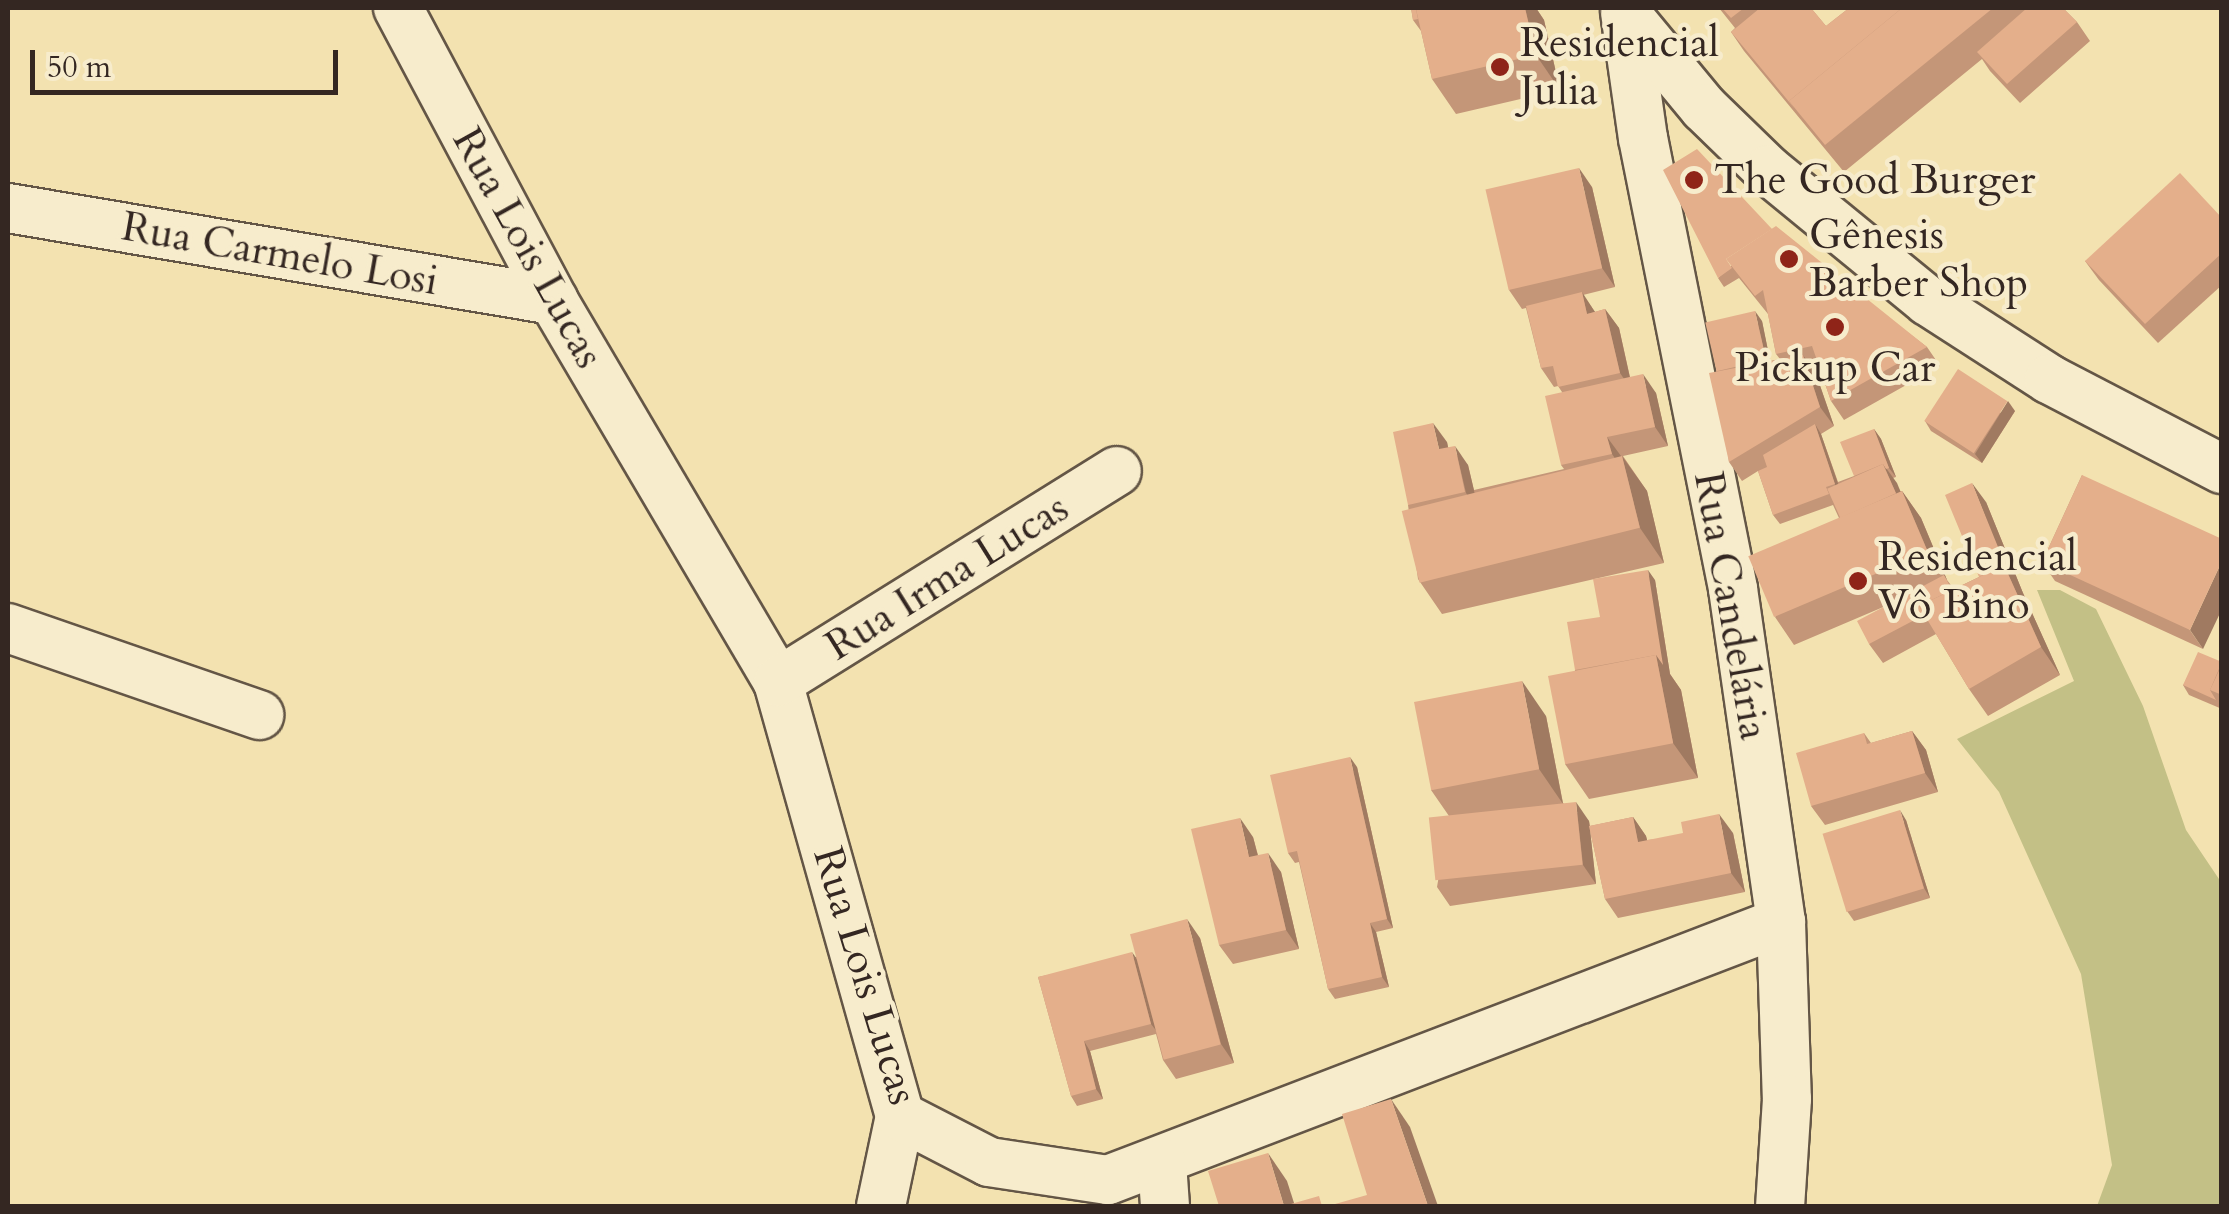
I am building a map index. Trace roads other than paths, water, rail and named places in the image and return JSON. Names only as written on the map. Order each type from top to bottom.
[{"type":"street","name":"Rua Lois Lucas","points":[[398,8],[553,300],[778,682],[900,1116],[988,1162],[1163,1185],[1781,922]]},
{"type":"street","points":[[1624,10],[1678,79],[1768,170],[1928,301],[2049,379],[2222,469]]},
{"type":"street","name":"Rua Candelária","points":[[1624,10],[1643,138],[1733,589],[1781,922],[1787,1098],[1780,1206]]},
{"type":"street","name":"Rua Carmelo Losi","points":[[8,208],[553,300]]},
{"type":"street","name":"Rua Irma Lucas","points":[[778,682],[1117,472]]},
{"type":"street","points":[[8,628],[259,715]]},
{"type":"street","points":[[881,1206],[900,1116]]},
{"type":"street","points":[[1046,1206],[1108,1180]]},
{"type":"place","name":"Residencial Julia","points":[[1500,67]]},
{"type":"place","name":"The Good Burger","points":[[1694,180]]},
{"type":"place","name":"Gênesis Barber Shop","points":[[1789,259]]},
{"type":"place","name":"Pickup Car","points":[[1835,327]]},
{"type":"place","name":"Residencial Vô Bino","points":[[1858,581]]}]
